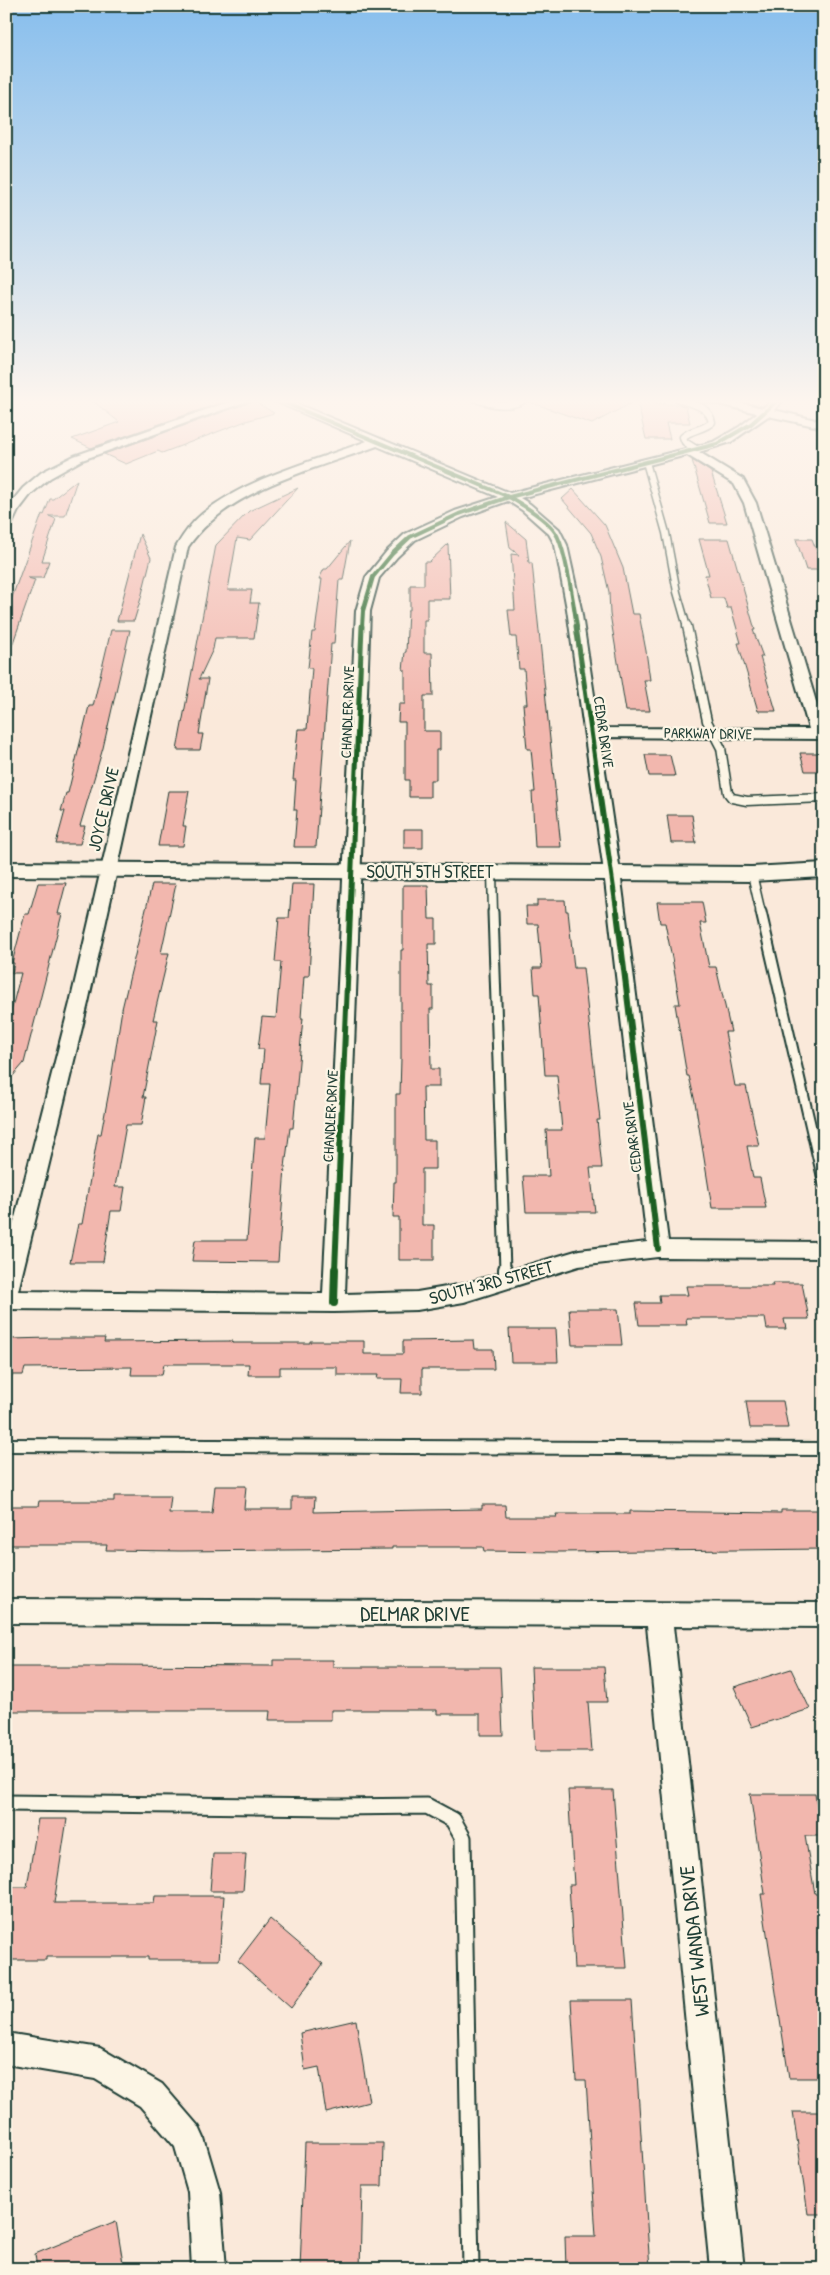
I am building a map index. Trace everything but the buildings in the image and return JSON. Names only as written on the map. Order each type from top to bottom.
[{"type":"street","points":[[6,524],[17,504]]},
{"type":"street","name":"JOYCE DRIVE","points":[[6,1298],[110,870],[182,547],[192,532],[211,514],[228,504]]},
{"type":"street","name":"CHANDLER DRIVE","points":[[334,1303],[354,870],[363,611],[373,577],[392,554],[410,537],[459,514],[490,504]]},
{"type":"street","name":"CEDAR DRIVE","points":[[521,504],[555,532],[561,545],[574,609],[612,872],[658,1249]]},
{"type":"street","points":[[750,504],[821,734]]},
{"type":"street","name":"PARKWAY DRIVE","points":[[592,732],[821,734]]},
{"type":"street","name":"SOUTH 5TH STREET","points":[[6,869],[752,874],[824,870]]},
{"type":"street","name":"SOUTH 3RD STREET","points":[[6,1298],[334,1303],[417,1301],[464,1293],[579,1258],[658,1249],[824,1250]]},
{"type":"street","name":"DELMAR DRIVE","points":[[6,1611],[824,1615]]},
{"type":"street","name":"WEST WANDA DRIVE","points":[[658,1614],[712,2112],[727,2269]]},
{"type":"street","points":[[6,2048],[100,2064],[151,2095],[188,2138],[204,2192],[209,2269]]},
{"type":"lane","points":[[658,504],[666,533],[677,592],[691,639],[707,721],[720,748],[728,793],[732,798],[747,801],[824,798]]},
{"type":"lane","points":[[492,872],[505,1280]]},
{"type":"lane","points":[[752,874],[824,1184]]},
{"type":"lane","points":[[6,1445],[824,1449]]},
{"type":"lane","points":[[6,1803],[336,1807],[427,1806],[453,1820],[463,1838],[471,2269]]},
{"type":"cycle path","points":[[334,1303],[363,611],[373,577],[392,554],[410,537],[459,514],[488,504]]},
{"type":"cycle path","points":[[521,504],[555,532],[561,545],[574,609],[612,872],[658,1249]]}]
